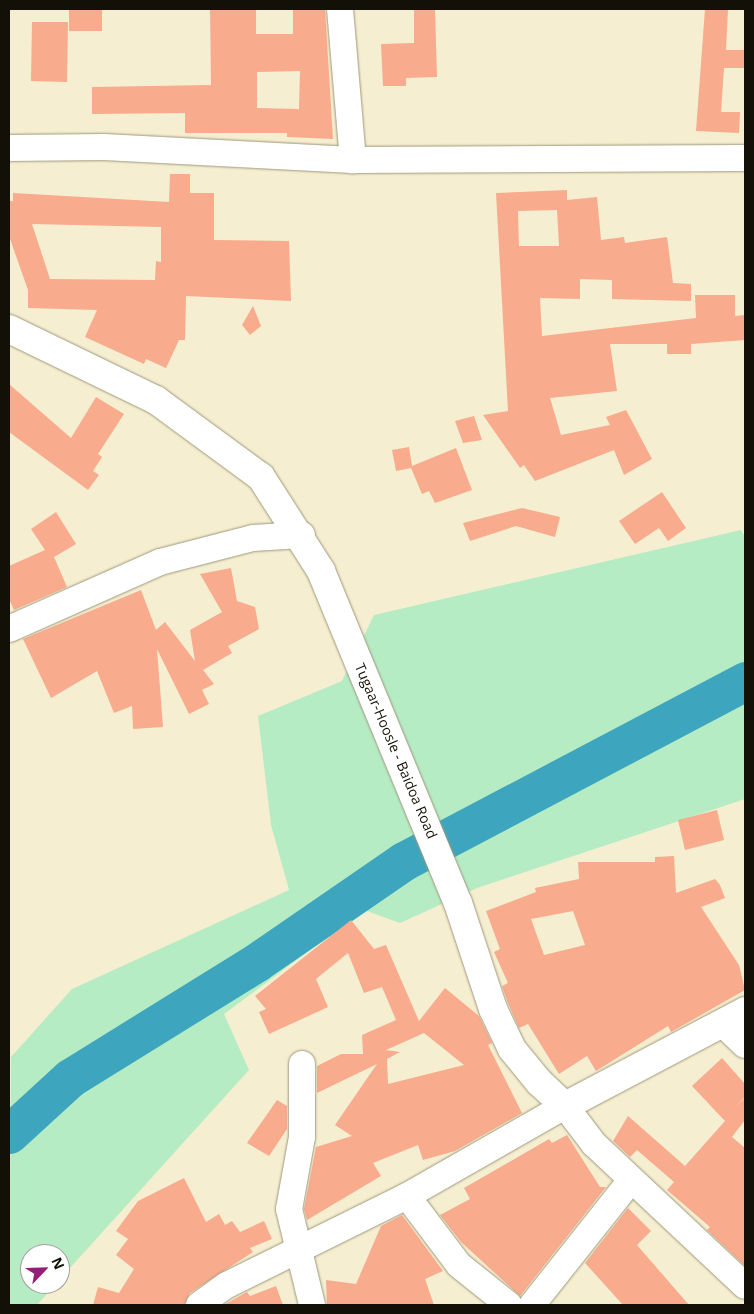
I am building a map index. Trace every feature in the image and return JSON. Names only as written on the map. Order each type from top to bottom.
[{"type":"main road","name":"Tugaar-Hoosle - Baidoa Road","points":[[9,329],[156,400],[224,446],[261,476],[302,536],[412,788],[458,903],[493,1010],[512,1049],[565,1106]]},
{"type":"main road","points":[[565,1106],[734,1018]]},
{"type":"street","points":[[340,9],[353,160]]},
{"type":"street","points":[[9,148],[104,147],[353,160],[745,158]]},
{"type":"street","points":[[9,629],[160,562],[253,538],[302,536]]},
{"type":"street","points":[[734,1018],[745,1045]]},
{"type":"street","points":[[302,1064],[302,1137],[289,1209],[312,1305]]},
{"type":"street","points":[[199,1305],[227,1285],[407,1196],[565,1106],[594,1144],[745,1286]]},
{"type":"street","points":[[532,1305],[631,1180]]},
{"type":"street","points":[[407,1196],[459,1265],[509,1305]]},
{"type":"green space","points":[[741,530],[745,537],[745,799],[477,888],[400,923],[364,910],[224,1014],[249,1070],[70,1268],[70,1244],[20,1244],[20,1294],[47,1294],[37,1305],[9,1305],[11,1057],[72,989],[289,890],[271,825],[258,716],[342,681],[374,615]]},
{"type":"building","points":[[69,9],[102,9],[102,31],[69,31]]},
{"type":"building","points":[[210,9],[256,9],[256,34],[293,34],[293,9],[325,9],[333,139],[287,137],[287,133],[185,133],[185,113],[92,114],[92,87],[211,85]],"holes":[[[300,71],[299,109],[257,108],[257,72]]]},
{"type":"building","points":[[414,9],[435,9],[437,77],[406,78],[406,86],[383,86],[381,44],[414,43]]},
{"type":"building","points":[[705,9],[728,9],[726,50],[745,50],[745,68],[724,68],[721,112],[740,112],[739,133],[696,131]]},
{"type":"building","points":[[32,22],[68,22],[67,82],[31,81]]},
{"type":"building","points":[[170,174],[190,174],[190,193],[214,193],[214,240],[289,241],[291,301],[186,296],[185,340],[179,340],[166,368],[146,359],[144,364],[85,337],[97,310],[28,308],[28,290],[9,236],[9,201],[13,201],[13,193],[169,202]],"holes":[[[32,224],[161,227],[161,262],[156,261],[155,280],[50,279]]]},
{"type":"building","points":[[567,190],[567,200],[597,197],[601,240],[624,237],[625,243],[667,237],[673,283],[691,284],[691,301],[612,299],[612,280],[580,279],[580,299],[540,298],[542,336],[696,318],[695,295],[735,295],[735,316],[745,315],[745,340],[691,344],[691,354],[667,354],[667,344],[610,344],[617,391],[550,398],[561,435],[610,425],[606,417],[626,410],[652,459],[624,475],[614,450],[535,481],[524,465],[520,468],[483,415],[508,411],[496,193]],"holes":[[[557,210],[559,246],[519,246],[518,211]]]},
{"type":"building","points":[[253,306],[261,326],[250,335],[242,325]]},
{"type":"building","points":[[9,384],[71,438],[96,397],[124,414],[98,454],[102,457],[93,471],[99,475],[88,490],[9,432]]},
{"type":"building","points":[[474,416],[482,440],[463,443],[455,421]]},
{"type":"building","points":[[409,447],[412,466],[456,448],[472,490],[435,503],[429,491],[422,494],[411,468],[396,471],[392,450]]},
{"type":"building","points":[[662,492],[686,528],[668,541],[659,528],[635,544],[619,521]]},
{"type":"building","points":[[522,508],[560,517],[555,537],[516,526],[470,541],[463,523]]},
{"type":"building","points":[[56,512],[76,544],[54,557],[67,587],[14,610],[9,599],[9,566],[45,550],[31,529]]},
{"type":"building","points":[[231,568],[237,601],[255,607],[259,629],[228,646],[232,653],[203,670],[214,684],[202,690],[209,704],[189,714],[157,649],[163,727],[133,729],[132,706],[114,713],[97,671],[51,698],[23,639],[141,590],[156,630],[165,622],[195,661],[190,630],[222,612],[200,574]]},
{"type":"building","points":[[717,810],[724,840],[685,850],[678,820]]},
{"type":"building","points":[[674,856],[676,893],[715,879],[720,885],[725,898],[701,907],[739,965],[745,990],[671,1032],[668,1026],[596,1071],[587,1056],[559,1074],[528,1024],[519,1028],[502,986],[508,983],[494,952],[500,949],[486,911],[536,892],[535,888],[579,879],[578,862],[655,862],[655,857]],"holes":[[[573,911],[585,945],[544,955],[531,919]]]},
{"type":"building","points":[[351,920],[374,949],[386,945],[419,1021],[445,988],[479,1016],[492,1043],[488,1045],[522,1113],[455,1151],[423,1160],[418,1145],[373,1163],[381,1176],[307,1220],[304,1209],[316,1147],[352,1136],[335,1125],[377,1064],[317,1093],[317,1066],[341,1054],[363,1054],[362,1035],[396,1020],[382,987],[364,993],[348,953],[316,979],[328,1007],[269,1034],[259,1012],[266,1009],[255,996]],"holes":[[[424,1033],[464,1065],[388,1084],[387,1059],[400,1052],[386,1050]]]},
{"type":"building","points":[[722,1058],[745,1084],[745,1097],[735,1107],[745,1098],[745,1120],[732,1137],[745,1148],[745,1266],[707,1230],[710,1227],[667,1190],[674,1182],[637,1150],[630,1157],[613,1141],[628,1116],[685,1166],[725,1121],[692,1086]]},
{"type":"building","points":[[277,1100],[287,1106],[287,1129],[269,1156],[247,1143]]},
{"type":"building","points":[[567,1135],[600,1187],[606,1187],[520,1296],[461,1242],[440,1215],[470,1199],[464,1188],[549,1139],[552,1143]]},
{"type":"building","points":[[184,1178],[206,1222],[219,1214],[225,1225],[232,1221],[240,1232],[264,1221],[272,1239],[250,1248],[253,1252],[190,1293],[184,1305],[93,1305],[98,1287],[119,1293],[134,1269],[116,1255],[128,1239],[116,1231],[138,1201]]},
{"type":"building","points":[[628,1208],[651,1231],[637,1245],[689,1305],[623,1305],[585,1263]]},
{"type":"building","points":[[402,1215],[443,1271],[425,1279],[434,1305],[327,1305],[326,1280],[356,1284],[381,1226]]},
{"type":"building","points":[[276,1286],[283,1305],[224,1305],[247,1292],[250,1296]]},
{"type":"waterway","points":[[9,1134],[70,1078],[257,962],[404,861],[745,681]]}]
